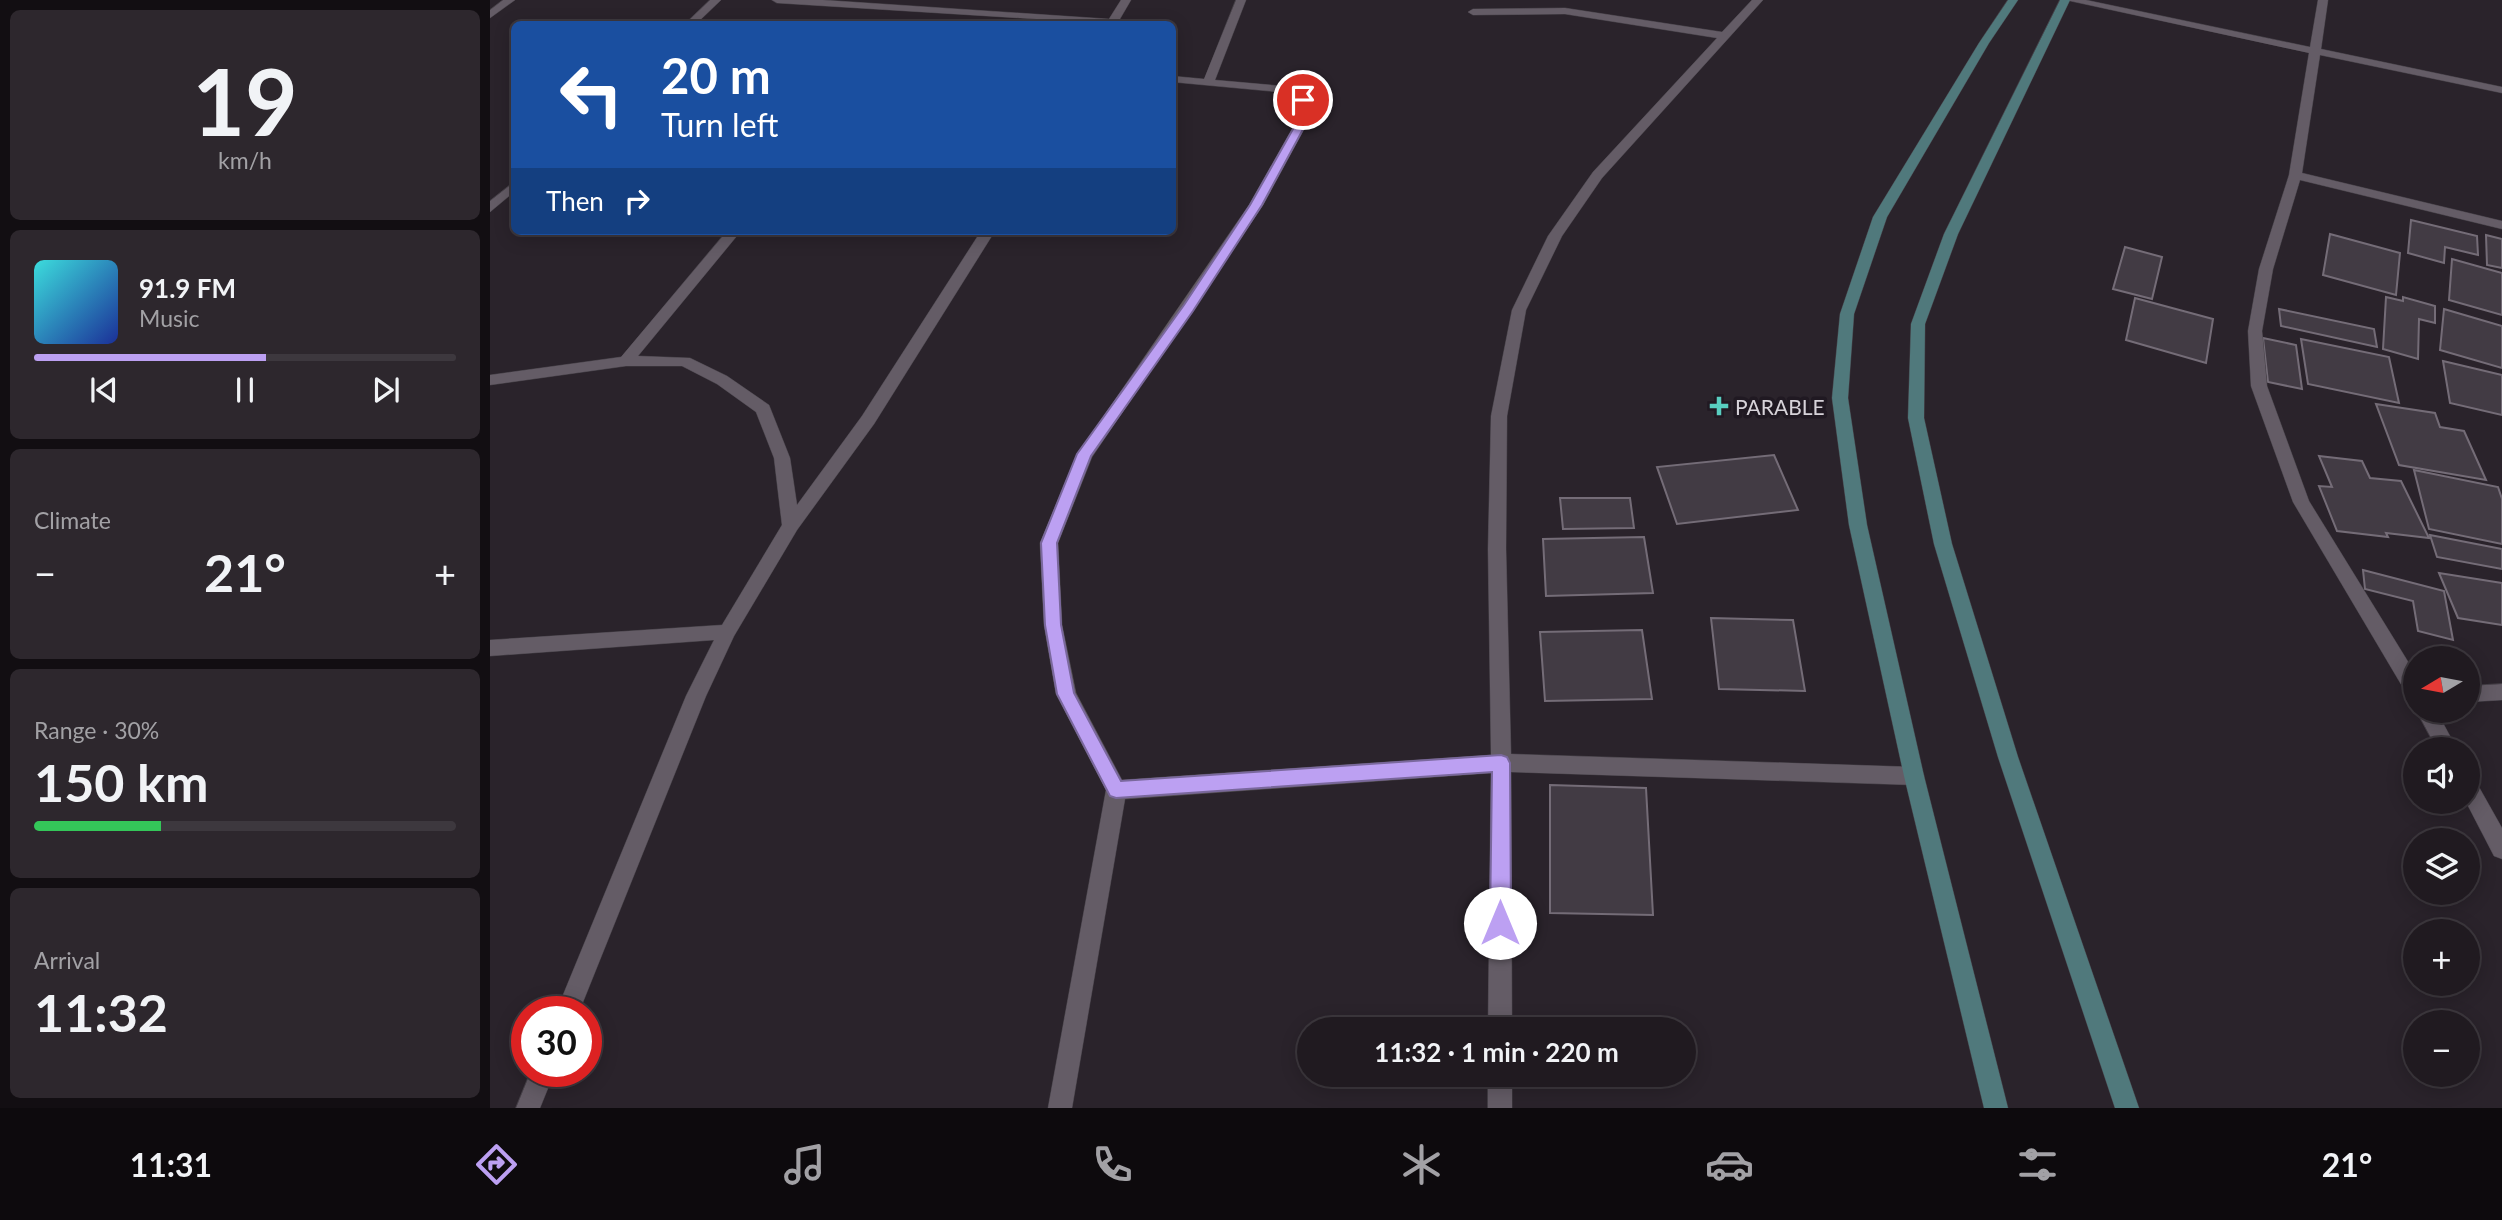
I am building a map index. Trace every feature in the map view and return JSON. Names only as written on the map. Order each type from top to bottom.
[{"type":"street","points":[[490,15],[510,0]]},
{"type":"street","points":[[693,21],[716,0]]},
{"type":"street","points":[[777,0],[923,4],[1084,21]]},
{"type":"street","points":[[1114,21],[1126,0]]},
{"type":"street","points":[[1209,81],[1241,0]]},
{"type":"street","points":[[1500,1017],[1501,763],[1497,549],[1499,416],[1519,310],[1555,236],[1597,175],[1758,0]]},
{"type":"street","points":[[1996,1108],[1914,776],[1858,525],[1840,398],[1847,314],[1880,217],[2013,0]]},
{"type":"street","points":[[2064,0],[1951,234],[1918,324],[1916,418],[1943,544],[1996,717],[2127,1108]]},
{"type":"street","points":[[2071,0],[2502,90]]},
{"type":"street","points":[[2323,0],[2295,175],[2266,269],[2255,331],[2259,386],[2301,502],[2403,670]]},
{"type":"street","points":[[909,21],[923,4]]},
{"type":"street","points":[[1473,12],[1565,11],[1725,36]]},
{"type":"street","points":[[1060,1108],[1116,790],[1066,694],[1053,625],[1049,543],[1084,454],[1233,239],[1302,122],[1303,100],[1282,89],[1176,79]]},
{"type":"street","points":[[2295,175],[2502,225]]},
{"type":"street","points":[[490,208],[511,189]]},
{"type":"street","points":[[626,361],[731,235]]},
{"type":"street","points":[[574,996],[696,696],[727,632],[792,525],[868,420],[985,235]]},
{"type":"street","points":[[490,380],[626,361],[685,361],[722,380],[763,409],[782,458],[792,525]]},
{"type":"street","points":[[490,648],[727,632]]},
{"type":"street","points":[[2480,693],[2502,692]]},
{"type":"street","points":[[1116,790],[1501,763],[1914,776]]},
{"type":"street","points":[[2480,808],[2502,849]]},
{"type":"street","points":[[528,1108],[537,1087]]},
{"type":"street","points":[[1500,1087],[1500,1108]]},
{"type":"building","points":[[2411,220],[2477,236],[2478,255],[2445,247],[2444,263],[2408,253]]},
{"type":"building","points":[[2330,234],[2400,253],[2396,295],[2323,275]]},
{"type":"building","points":[[2486,235],[2502,239],[2502,268],[2487,265]]},
{"type":"building","points":[[2125,247],[2162,257],[2152,299],[2113,289]]},
{"type":"building","points":[[2452,259],[2502,273],[2502,315],[2449,300]]},
{"type":"building","points":[[2386,297],[2403,301],[2403,297],[2435,306],[2435,323],[2419,319],[2418,359],[2383,349]]},
{"type":"building","points":[[2135,298],[2213,319],[2206,363],[2126,340]]},
{"type":"building","points":[[2279,309],[2374,329],[2377,347],[2281,326]]},
{"type":"building","points":[[2444,309],[2502,326],[2502,368],[2440,350]]},
{"type":"building","points":[[2263,338],[2296,345],[2302,389],[2268,382]]},
{"type":"building","points":[[2301,339],[2389,357],[2399,403],[2308,384]]},
{"type":"building","points":[[2443,361],[2502,375],[2502,415],[2450,403]]},
{"type":"building","points":[[2376,404],[2435,413],[2440,427],[2464,431],[2486,480],[2399,465]]},
{"type":"building","points":[[1774,455],[1798,510],[1677,524],[1657,467]]},
{"type":"building","points":[[2319,456],[2362,461],[2370,478],[2401,481],[2429,538],[2386,533],[2388,537],[2337,531],[2319,486],[2332,487]]},
{"type":"building","points":[[2414,470],[2498,487],[2502,499],[2502,544],[2429,529]]},
{"type":"building","points":[[1560,498],[1630,498],[1634,528],[1563,529]]},
{"type":"building","points":[[2430,535],[2502,549],[2502,569],[2437,557]]},
{"type":"building","points":[[1644,537],[1653,593],[1546,596],[1543,539]]},
{"type":"building","points":[[2363,570],[2444,591],[2453,640],[2418,631],[2413,601],[2365,589]]},
{"type":"building","points":[[2439,573],[2502,583],[2502,625],[2458,618]]},
{"type":"building","points":[[1711,618],[1793,620],[1805,691],[1719,689]]},
{"type":"building","points":[[1642,630],[1652,699],[1545,701],[1540,632]]},
{"type":"building","points":[[1550,785],[1646,788],[1653,915],[1550,913]]},
{"type":"place","name":"PARABLE","points":[[1719,406]]},
{"type":"route","points":[[1303,100],[1302,122],[1256,205],[1188,308],[1084,454],[1049,543],[1053,625],[1066,694],[1116,790],[1501,763],[1500,923]]}]
